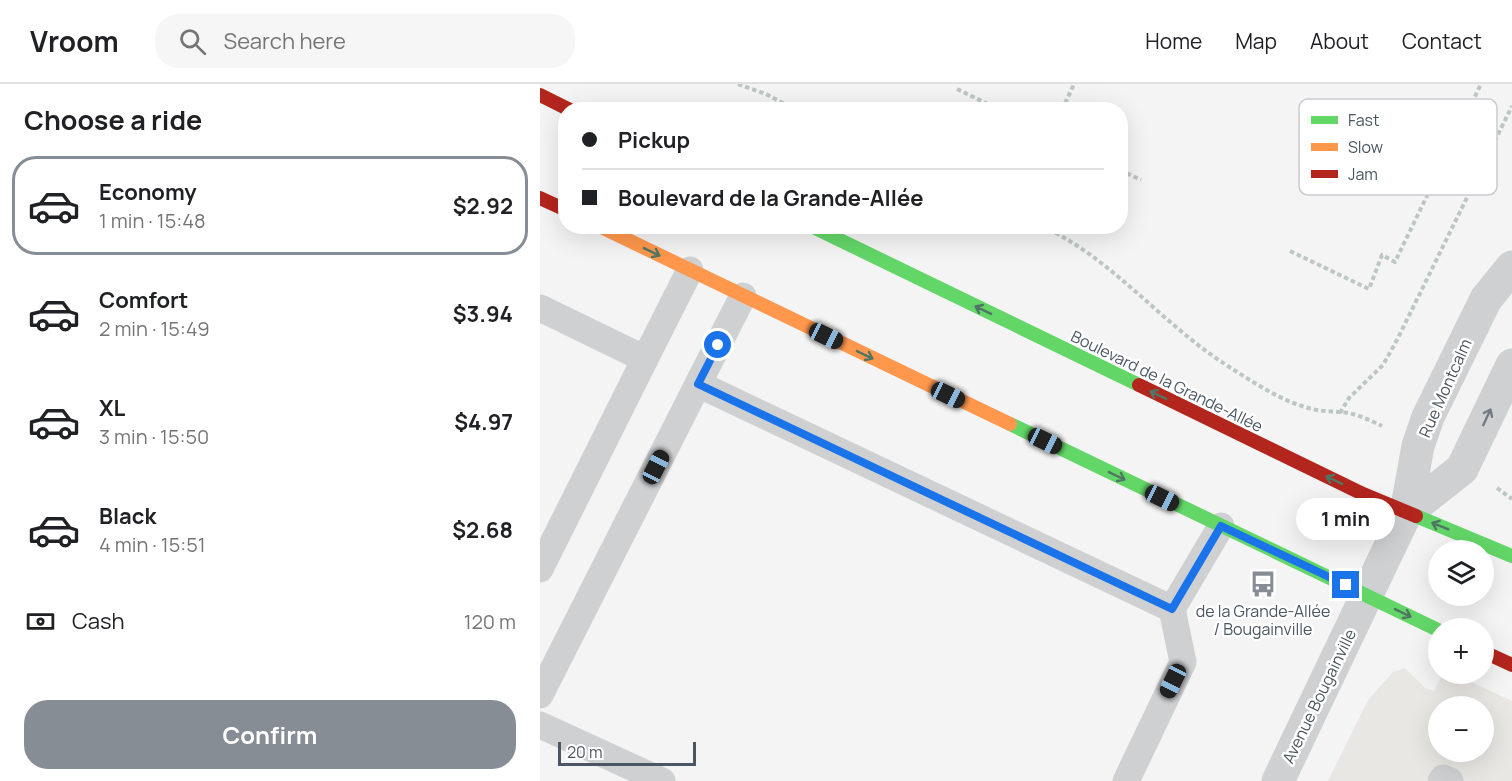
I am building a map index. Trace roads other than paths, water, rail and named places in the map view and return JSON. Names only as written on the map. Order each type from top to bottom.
[{"type":"street","points":[[540,95],[558,104]]},
{"type":"street","points":[[540,198],[558,206]]},
{"type":"street","points":[[616,234],[1428,625]]},
{"type":"street","name":"Boulevard de la Grande-Allée","points":[[827,234],[1363,495],[1512,556]]},
{"type":"street","name":"Rue Montcalm","points":[[1406,513],[1418,446],[1428,417],[1486,299],[1512,267]]},
{"type":"street","points":[[1406,513],[1462,469],[1512,365]]},
{"type":"street","name":"Avenue Bougainville","points":[[1278,781],[1406,513]]},
{"type":"street","points":[[1494,657],[1512,665]]},
{"type":"lane","points":[[540,569],[690,270]]},
{"type":"lane","points":[[540,695],[743,296]]},
{"type":"lane","points":[[540,308],[645,359]]},
{"type":"lane","points":[[698,384],[1172,609]]},
{"type":"lane","points":[[1126,781],[1183,662],[1172,609],[1221,526]]},
{"type":"lane","points":[[540,725],[662,781]]},
{"type":"lane","points":[[1441,781],[1443,778],[1450,781]]},
{"type":"place","name":"de la Grande-Allée / Bougainville","points":[[1263,584]]}]
